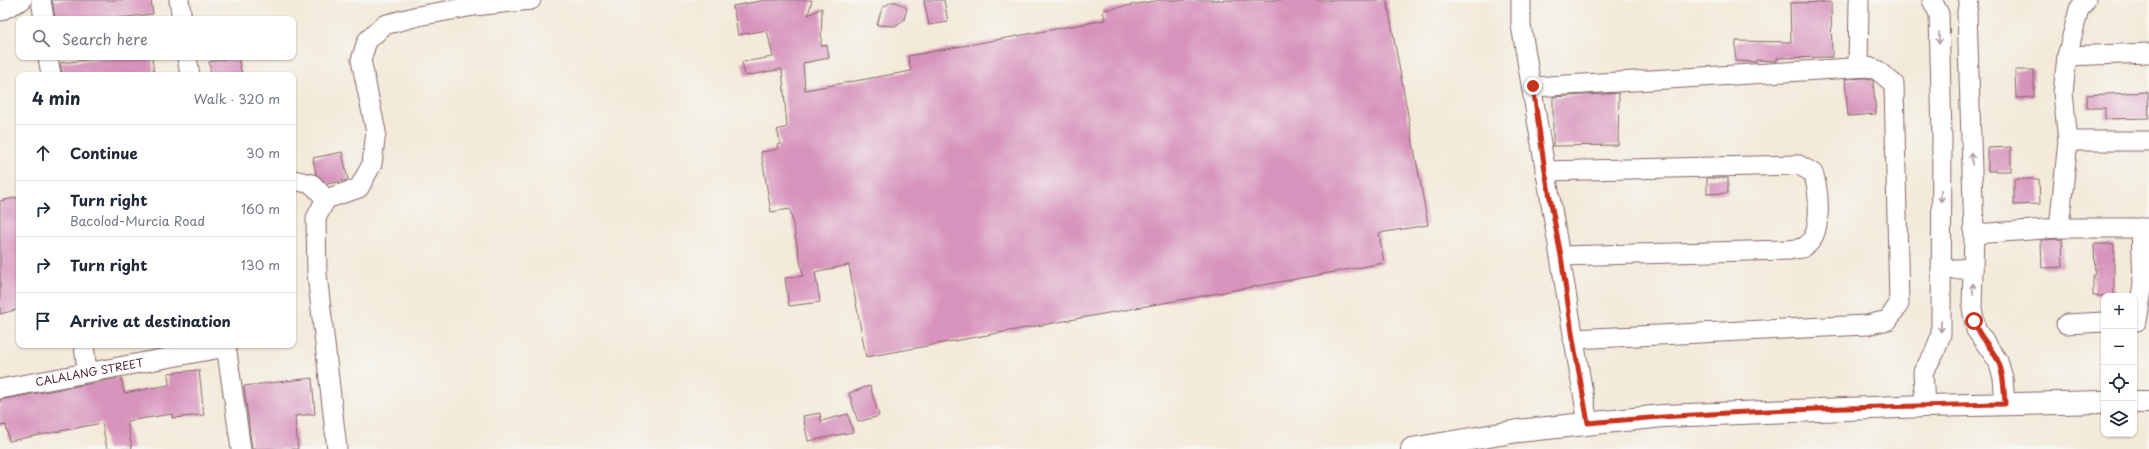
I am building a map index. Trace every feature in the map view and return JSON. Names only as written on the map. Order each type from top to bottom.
[{"type":"main road","points":[[1412,449],[1518,431],[1678,415],[1924,406],[2101,402]]},
{"type":"main road","points":[[2137,402],[2149,402]]},
{"type":"street","points":[[0,11],[22,0]]},
{"type":"street","points":[[41,0],[44,16]]},
{"type":"street","points":[[180,0],[182,16]]},
{"type":"street","points":[[337,449],[316,274],[316,218],[326,199],[359,188],[372,164],[376,132],[362,60],[367,41],[384,25],[418,16],[474,6],[531,0]]},
{"type":"street","points":[[1521,0],[1521,25],[1533,86],[1545,171],[1561,256],[1573,339],[1588,423]]},
{"type":"street","points":[[1858,67],[1859,0]]},
{"type":"street","points":[[2059,228],[2068,141],[2063,93],[2067,56],[2079,9],[2086,0]]},
{"type":"street","points":[[1924,406],[1923,372],[1935,352],[1941,334],[1940,270],[1942,138],[1936,7],[1968,6],[1974,234],[1974,321],[1976,330],[1998,361],[2003,378],[2005,404]]},
{"type":"street","points":[[2067,56],[2149,53]]},
{"type":"street","points":[[48,60],[50,72]]},
{"type":"street","points":[[188,60],[190,72]]},
{"type":"street","points":[[1533,86],[1858,67],[1868,67],[1877,70],[1894,84],[1899,304],[1888,320],[1866,325],[1573,339]]},
{"type":"street","points":[[1942,138],[1971,137]]},
{"type":"street","points":[[2068,141],[2149,141]]},
{"type":"street","points":[[1545,171],[1798,165],[1813,173],[1816,183],[1819,213],[1812,239],[1804,247],[1789,250],[1561,256]]},
{"type":"street","points":[[296,181],[312,184],[326,199]]},
{"type":"street","points":[[1974,234],[2059,228],[2145,228],[2140,321]]},
{"type":"street","points":[[1940,270],[1973,268]]},
{"type":"street","points":[[2066,324],[2101,322]]},
{"type":"street","points":[[84,348],[87,371]]},
{"type":"street","name":"CALALANG STREET","points":[[0,389],[87,371],[215,348]]},
{"type":"street","points":[[226,348],[241,449]]},
{"type":"building","points":[[52,0],[151,0],[153,14],[136,16],[55,16]]},
{"type":"building","points":[[766,0],[812,0],[808,15],[822,8],[821,46],[827,45],[829,58],[803,63],[805,90],[911,71],[908,56],[1105,20],[1103,10],[1160,0],[1387,0],[1428,225],[1379,233],[1384,263],[866,357],[849,265],[815,272],[820,302],[789,306],[785,278],[803,276],[790,209],[771,212],[761,152],[778,149],[777,145],[781,144],[777,130],[787,127],[782,69],[745,76],[742,62],[773,57],[767,30],[738,35],[733,6]]},
{"type":"building","points":[[924,0],[944,0],[948,22],[929,25]]},
{"type":"building","points":[[891,2],[896,2],[907,8],[904,20],[895,26],[877,25],[882,8]]},
{"type":"building","points":[[1831,2],[1832,57],[1777,58],[1777,61],[1756,60],[1756,62],[1735,61],[1736,41],[1791,42],[1790,3]]},
{"type":"building","points":[[87,60],[152,60],[154,72],[62,72],[60,63]]},
{"type":"building","points":[[219,60],[239,60],[241,72],[211,72],[209,62]]},
{"type":"building","points":[[2015,70],[2034,70],[2034,97],[2016,98]]},
{"type":"building","points":[[1867,78],[1873,81],[1876,114],[1848,116],[1845,79]]},
{"type":"building","points":[[2148,92],[2149,118],[2105,119],[2105,108],[2087,108],[2087,95]]},
{"type":"building","points":[[1619,93],[1618,145],[1553,146],[1553,97]]},
{"type":"building","points":[[2011,147],[2011,171],[1988,171],[1988,148]]},
{"type":"building","points":[[342,152],[348,180],[327,184],[316,174],[313,158]]},
{"type":"building","points":[[1707,178],[1728,178],[1728,193],[1707,194]]},
{"type":"building","points":[[2014,179],[2039,179],[2040,204],[2014,205]]},
{"type":"building","points":[[16,198],[16,310],[0,314],[0,201]]},
{"type":"building","points":[[2062,239],[2063,267],[2042,268],[2041,240]]},
{"type":"building","points":[[2094,244],[2114,244],[2114,293],[2101,293],[2101,296],[2093,296],[2093,275],[2095,275]]},
{"type":"building","points":[[199,370],[204,415],[172,418],[172,414],[127,421],[132,449],[107,449],[102,423],[9,441],[6,425],[0,426],[0,400],[121,378],[124,393],[169,385],[168,373]]},
{"type":"building","points":[[312,378],[315,414],[295,416],[298,449],[252,449],[244,386]]},
{"type":"building","points":[[870,386],[879,416],[858,422],[849,393]]},
{"type":"building","points":[[820,413],[821,421],[848,414],[853,432],[808,441],[803,416]]},
{"type":"route","points":[[1533,86],[1545,171],[1561,256],[1573,339],[1588,423],[1663,416],[1734,412],[2005,404],[2003,378],[1998,361],[1976,330],[1974,321]]}]
